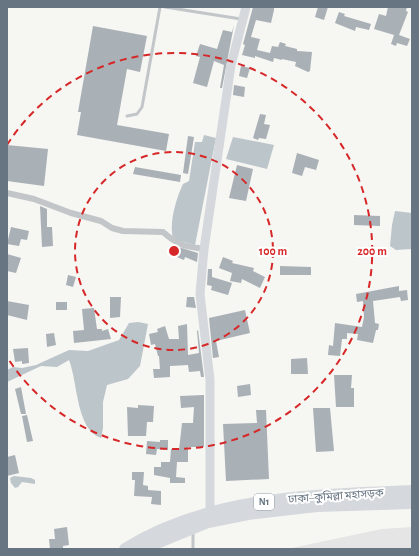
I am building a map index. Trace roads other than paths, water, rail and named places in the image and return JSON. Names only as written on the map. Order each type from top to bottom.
[{"type":"highway","name":"ঢাকা–কুমিল্লা মহাসড়ক","points":[[125,549],[142,538],[207,516],[258,503],[330,494],[412,491]]},
{"type":"highway","name":"ঢাকা–কুমিল্লা মহাসড়ক","points":[[142,549],[192,528],[207,516],[248,514],[317,506],[412,503]]},
{"type":"street","points":[[207,516],[210,380],[200,294],[204,249],[231,65],[246,7]]},
{"type":"street","points":[[7,193],[34,199],[71,213],[102,221],[112,228],[123,231],[163,232],[172,241],[183,246],[204,249]]},
{"type":"lane","points":[[127,116],[137,114],[142,107],[160,7]]},
{"type":"lane","points":[[165,7],[242,19]]},
{"type":"lane","points":[[192,528],[193,549]]}]
